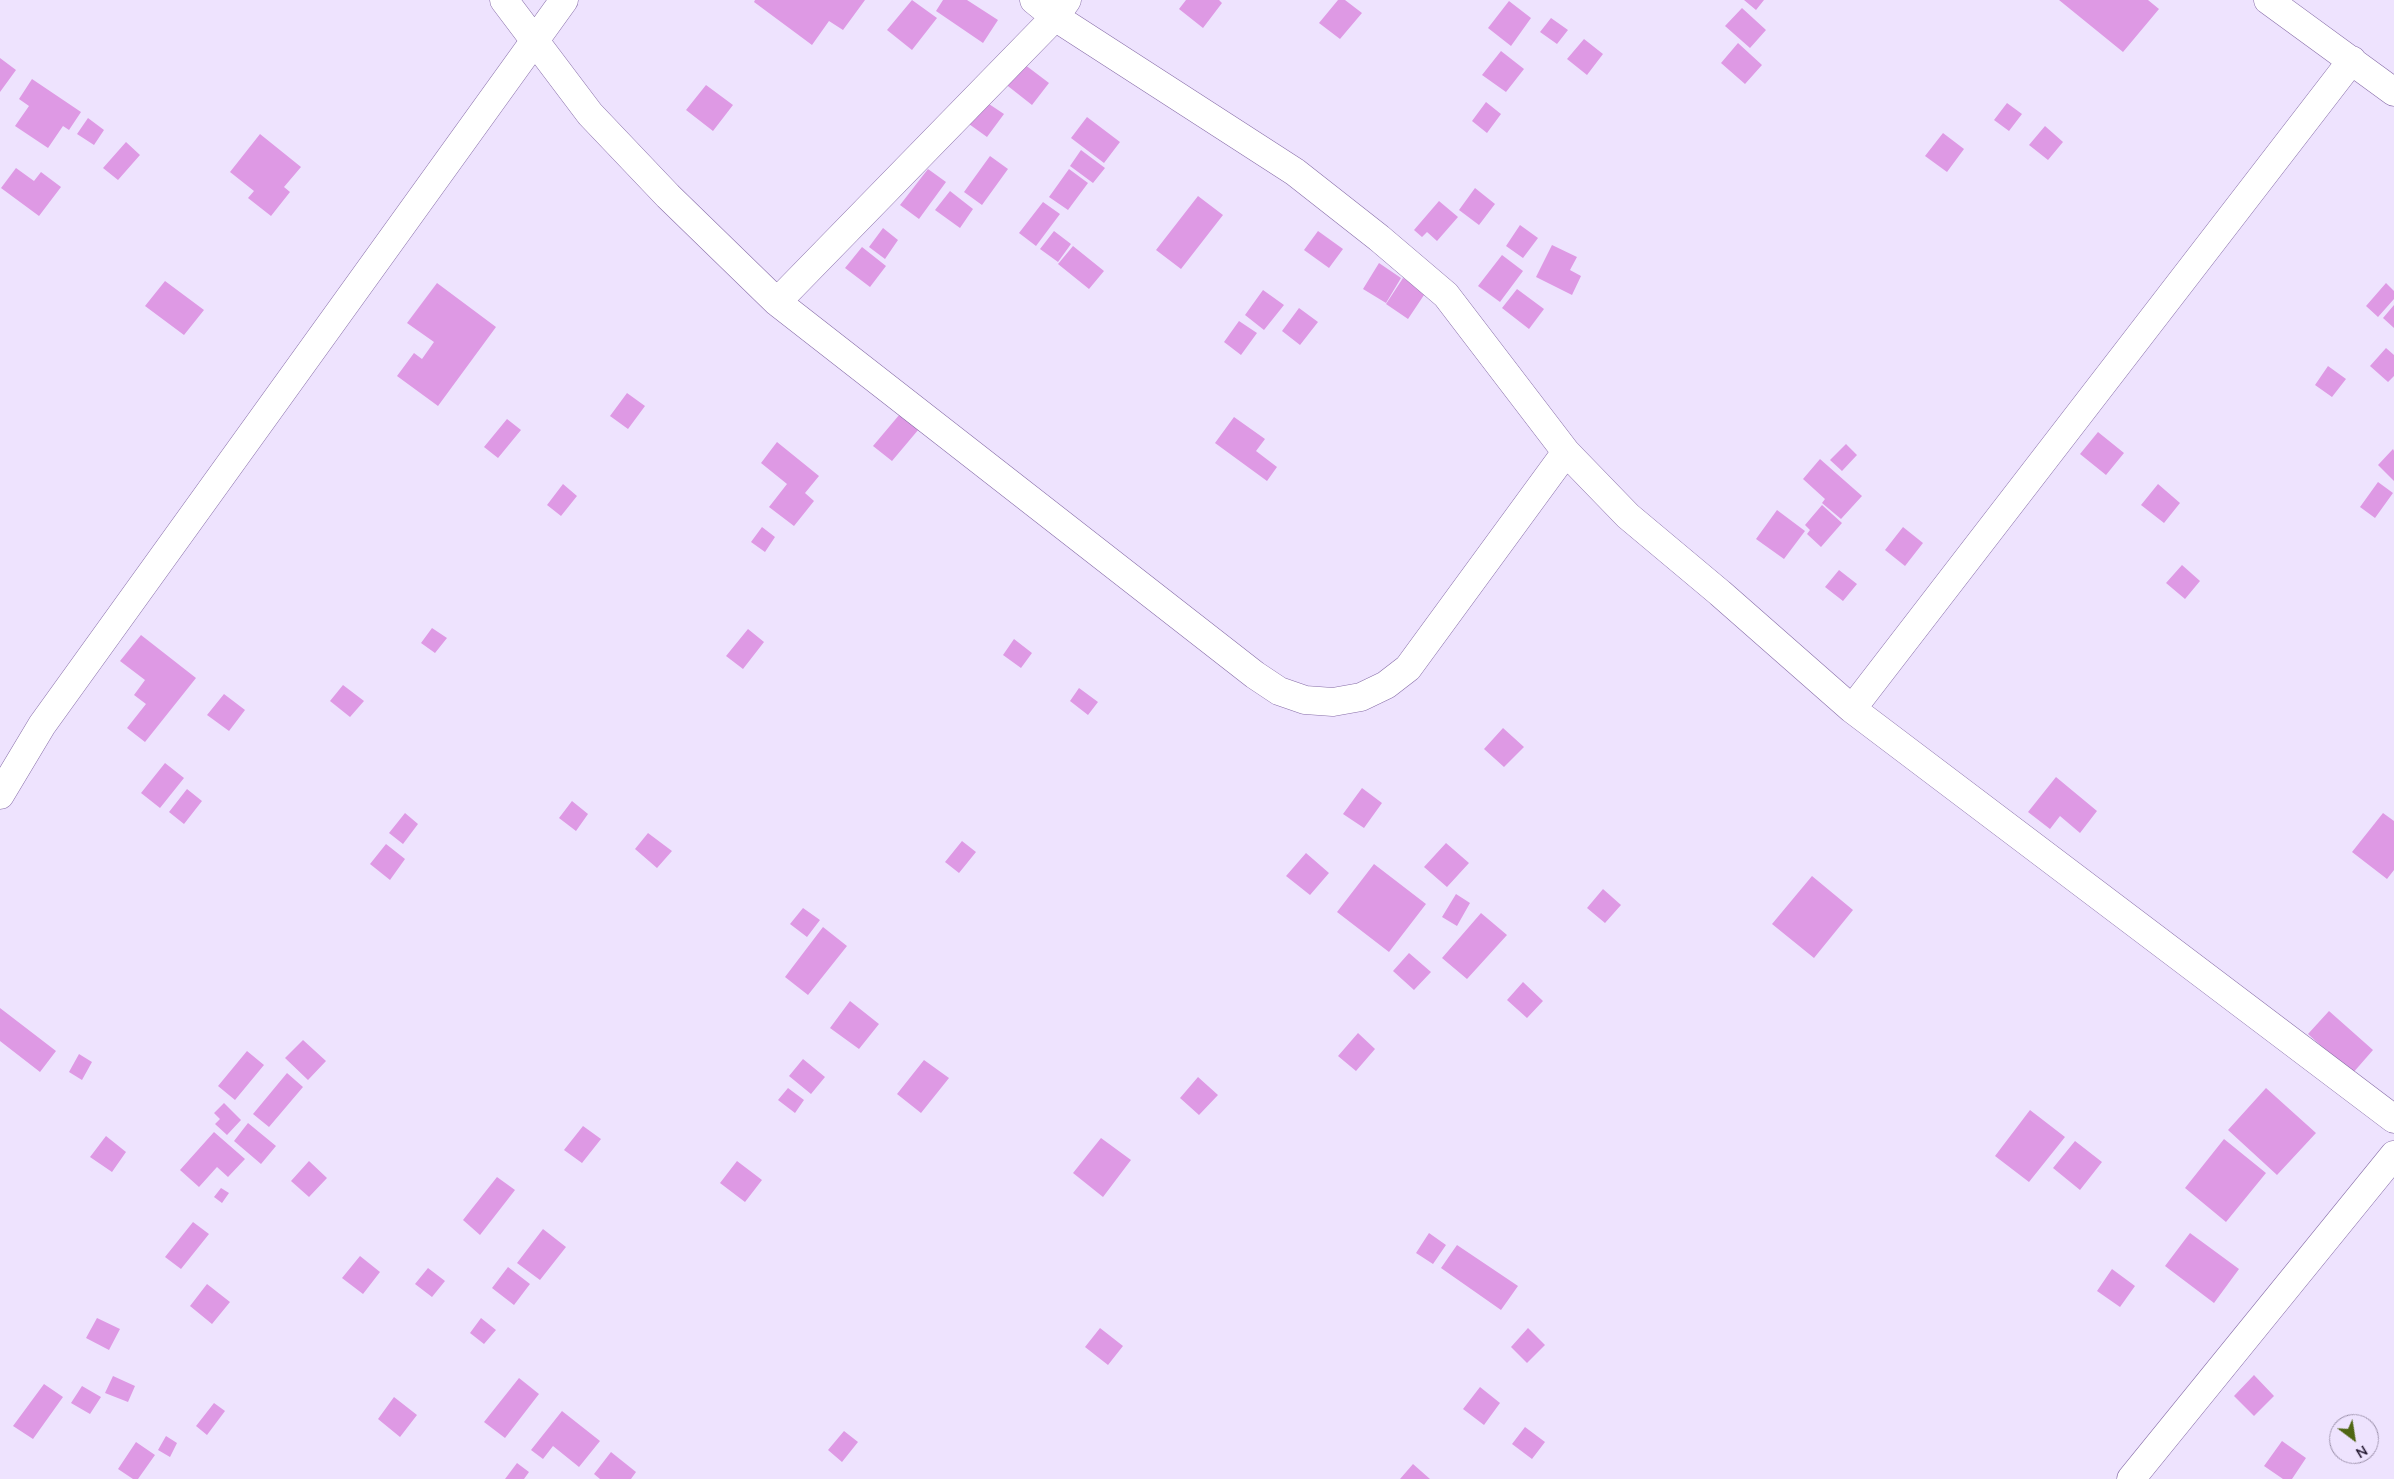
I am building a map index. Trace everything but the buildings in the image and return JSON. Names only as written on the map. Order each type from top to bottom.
[{"type":"street","points":[[504,0],[590,114],[668,196],[777,302],[1255,675],[1279,691],[1305,700],[1333,702],[1361,697],[1386,685],[1408,668],[1566,452]]},
{"type":"street","points":[[0,795],[42,725],[564,0]]},
{"type":"street","points":[[1034,0],[1061,8],[1295,172],[1402,257],[1446,295],[1566,452],[1628,516],[1720,592],[1852,709],[2394,1119]]},
{"type":"street","points":[[2268,0],[2394,92]]},
{"type":"street","points":[[777,302],[1061,8]]},
{"type":"street","points":[[1852,709],[2352,60]]},
{"type":"street","points":[[2131,1479],[2394,1155]]}]
